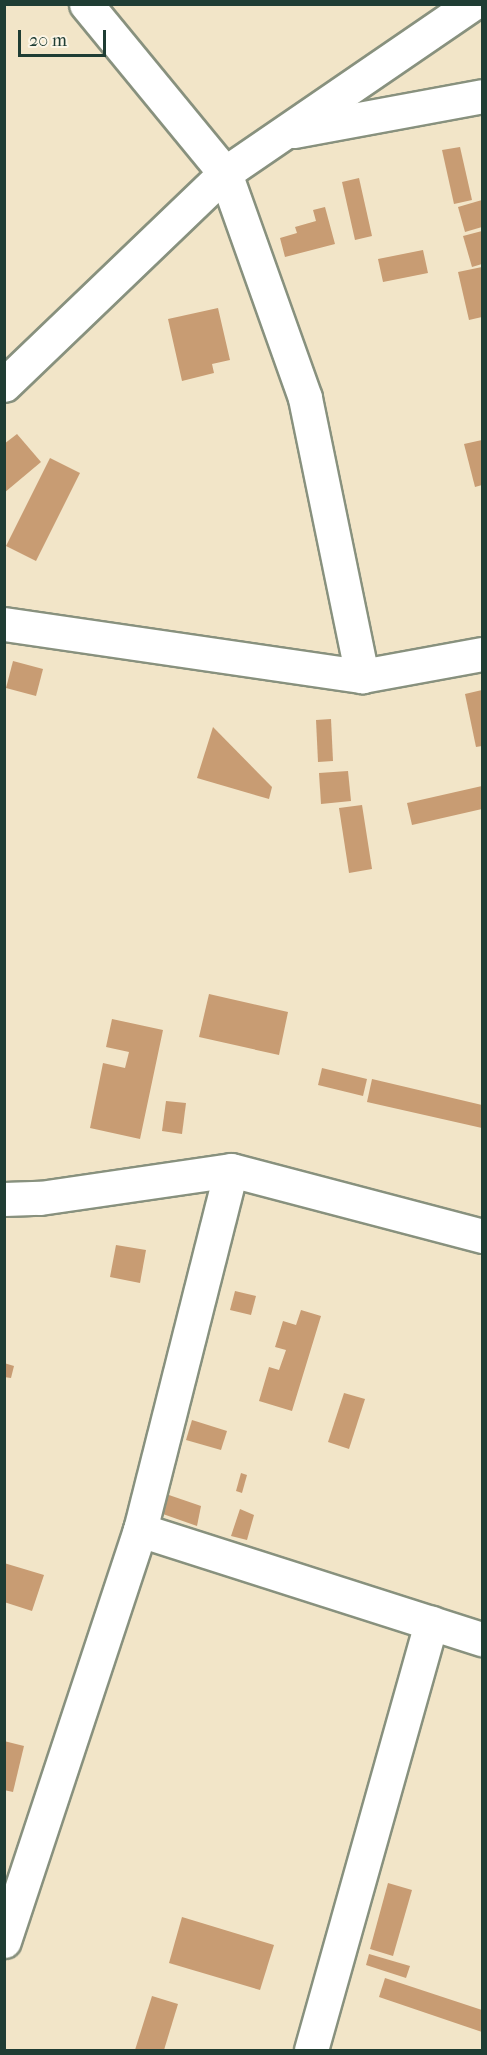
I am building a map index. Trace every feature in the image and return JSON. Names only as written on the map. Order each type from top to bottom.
[{"type":"street","points":[[86,4],[225,173],[305,398],[362,676]]},
{"type":"street","points":[[4,385],[225,173],[472,4]]},
{"type":"street","points":[[283,133],[483,96]]},
{"type":"street","points":[[4,624],[362,676],[483,654]]},
{"type":"street","points":[[4,1941],[18,1856],[140,1530],[231,1170]]},
{"type":"street","points":[[4,1199],[40,1198],[231,1170],[483,1236]]},
{"type":"street","points":[[140,1530],[483,1639]]},
{"type":"street","points":[[311,2050],[431,1623]]},
{"type":"building","points":[[460,147],[472,200],[454,204],[442,150]]},
{"type":"building","points":[[359,178],[372,236],[355,240],[342,182]]},
{"type":"building","points":[[482,200],[482,227],[465,232],[458,207]]},
{"type":"building","points":[[325,207],[335,244],[285,257],[280,238],[297,233],[295,227],[316,221],[313,210]]},
{"type":"building","points":[[482,231],[482,264],[472,267],[463,236]]},
{"type":"building","points":[[423,250],[428,273],[383,282],[378,259]]},
{"type":"building","points":[[482,267],[482,317],[469,320],[458,272]]},
{"type":"building","points":[[218,308],[230,360],[212,364],[214,373],[182,381],[168,319]]},
{"type":"building","points":[[17,434],[41,462],[4,493],[4,444]]},
{"type":"building","points":[[482,440],[482,485],[475,487],[464,444]]},
{"type":"building","points":[[50,458],[80,473],[36,561],[6,546]]},
{"type":"building","points":[[13,661],[43,669],[36,696],[6,688]]},
{"type":"building","points":[[482,690],[482,746],[476,747],[465,694]]},
{"type":"building","points":[[331,719],[333,761],[318,762],[316,720]]},
{"type":"building","points":[[213,727],[272,787],[269,799],[197,778]]},
{"type":"building","points":[[348,771],[351,801],[321,804],[319,773]]},
{"type":"building","points":[[482,786],[482,809],[412,825],[407,803]]},
{"type":"building","points":[[362,805],[372,869],[349,873],[339,808]]},
{"type":"building","points":[[209,994],[288,1012],[279,1055],[199,1037]]},
{"type":"building","points":[[112,1019],[163,1030],[140,1139],[90,1128],[103,1063],[125,1068],[129,1052],[106,1047]]},
{"type":"building","points":[[322,1068],[367,1079],[363,1096],[318,1085]]},
{"type":"building","points":[[372,1079],[482,1105],[482,1128],[367,1102]]},
{"type":"building","points":[[166,1101],[186,1103],[182,1134],[162,1131]]},
{"type":"building","points":[[116,1245],[146,1250],[140,1283],[110,1277]]},
{"type":"building","points":[[235,1291],[256,1296],[251,1315],[230,1310]]},
{"type":"building","points":[[301,1310],[321,1316],[292,1411],[259,1401],[269,1367],[279,1370],[286,1350],[275,1347],[283,1321],[296,1325]]},
{"type":"building","points":[[4,1363],[14,1366],[11,1378],[4,1377]]},
{"type":"building","points":[[344,1393],[365,1399],[349,1449],[328,1442]]},
{"type":"building","points":[[192,1420],[227,1431],[221,1450],[186,1440]]},
{"type":"building","points":[[241,1473],[247,1475],[242,1493],[236,1491]]},
{"type":"building","points":[[166,1494],[201,1506],[197,1526],[160,1513]]},
{"type":"building","points":[[240,1509],[254,1515],[247,1540],[231,1536]]},
{"type":"building","points":[[4,1563],[44,1575],[32,1611],[4,1602]]},
{"type":"building","points":[[4,1741],[24,1746],[13,1792],[4,1790]]},
{"type":"building","points":[[388,1883],[412,1890],[393,1956],[370,1949]]},
{"type":"building","points":[[182,1917],[274,1945],[260,1990],[169,1963]]},
{"type":"building","points":[[369,1954],[410,1966],[406,1978],[366,1965]]},
{"type":"building","points":[[385,1978],[482,2010],[482,2032],[379,1997]]},
{"type":"building","points":[[152,1996],[178,2004],[164,2050],[135,2050]]}]
